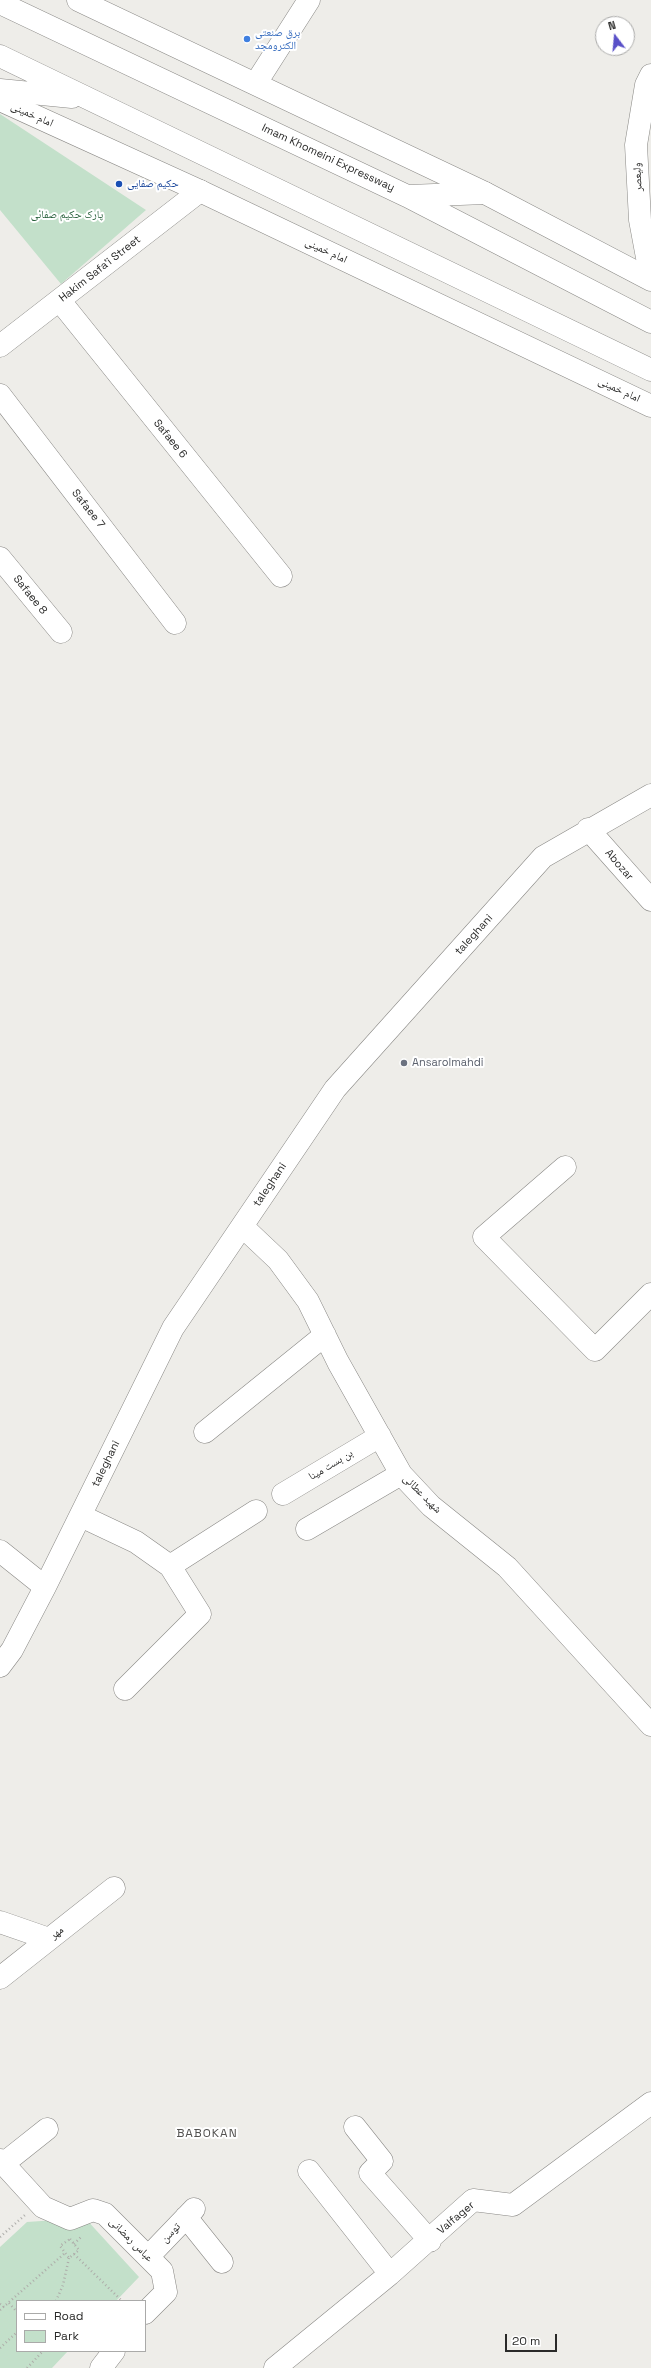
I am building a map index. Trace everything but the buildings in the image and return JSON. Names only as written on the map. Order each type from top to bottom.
[{"type":"main road","points":[[78,0],[256,83],[485,193],[651,279]]},
{"type":"main road","points":[[256,83],[309,0]]},
{"type":"main road","name":"Imam Khomeini Expressway","points":[[0,3],[407,196],[651,322]]},
{"type":"main road","points":[[0,56],[651,370]]},
{"type":"main road","name":"ولیعصر","points":[[651,75],[646,85],[636,145],[640,220],[651,279]]},
{"type":"main road","points":[[0,90],[88,99]]},
{"type":"main road","name":"امام خمینی","points":[[0,100],[200,191],[651,406]]},
{"type":"main road","name":"Hakim Safa'i Street","points":[[0,346],[200,191]]},
{"type":"main road","points":[[407,196],[485,193]]},
{"type":"main road","name":"Safaee 6","points":[[60,301],[280,576]]},
{"type":"main road","points":[[623,356],[651,382]]},
{"type":"main road","name":"Safaee 7","points":[[0,395],[175,623]]},
{"type":"main road","name":"Safaee 8","points":[[0,558],[61,632]]},
{"type":"main road","name":"taleghani","points":[[4,1650],[45,1587],[173,1328],[335,1089],[543,857],[588,829],[651,795]]},
{"type":"main road","name":"Abozar","points":[[588,829],[651,900]]},
{"type":"main road","points":[[565,1167],[484,1237],[595,1350],[651,1294]]},
{"type":"main road","name":"شهید عطائی","points":[[242,1226],[282,1266],[308,1301],[401,1474],[430,1506],[507,1567],[651,1725]]},
{"type":"main road","points":[[205,1432],[325,1335]]},
{"type":"main road","name":"بن بست مینا","points":[[283,1494],[380,1436]]},
{"type":"main road","points":[[306,1529],[401,1474]]},
{"type":"main road","points":[[170,1566],[256,1511]]},
{"type":"main road","points":[[81,1516],[136,1542],[170,1566],[200,1614],[125,1689]]},
{"type":"main road","points":[[0,1551],[45,1587]]},
{"type":"main road","name":"مهر","points":[[0,1978],[114,1888]]},
{"type":"main road","points":[[0,1922],[49,1939]]},
{"type":"main road","name":"Valfager","points":[[275,2368],[390,2274],[474,2200],[513,2205],[651,2103]]},
{"type":"main road","points":[[355,2127],[382,2161],[370,2172],[430,2240]]},
{"type":"main road","points":[[2,2162],[47,2129]]},
{"type":"main road","name":"عباس رمضانی","points":[[2,2162],[43,2207],[70,2219],[92,2210],[105,2214],[162,2271],[166,2292],[146,2312]]},
{"type":"main road","points":[[309,2171],[390,2274]]},
{"type":"main road","name":"توسن","points":[[148,2257],[190,2213],[222,2262]]},
{"type":"main road","points":[[101,2368],[113,2352]]},
{"type":"path","points":[[0,2237],[39,2202]]},
{"type":"path","points":[[56,2300],[64,2284],[69,2258],[79,2250],[70,2239],[60,2246],[69,2258]]},
{"type":"path","points":[[0,2310],[65,2253]]},
{"type":"path","points":[[74,2254],[121,2300]]},
{"type":"path","points":[[8,2303],[16,2311]]},
{"type":"path","points":[[0,2304],[4,2307]]},
{"type":"path","points":[[0,2348],[16,2333]]},
{"type":"path","points":[[27,2368],[43,2352]]},
{"type":"green space","name":"پارک حکیم صفائی","points":[[0,114],[146,210],[61,284],[0,210]]},
{"type":"green space","points":[[85,2218],[139,2277],[117,2300],[16,2300],[16,2352],[67,2352],[52,2368],[0,2368],[0,2247],[27,2222]]},
{"type":"place","name":"برق صنعتی الکترومجد","points":[[247,39]]},
{"type":"place","name":"حکیم صفایی","points":[[119,184]]},
{"type":"place","name":"Ansarolmahdi","points":[[404,1063]]},
{"type":"district","name":"BABOKAN","points":[[207,2134]]}]
